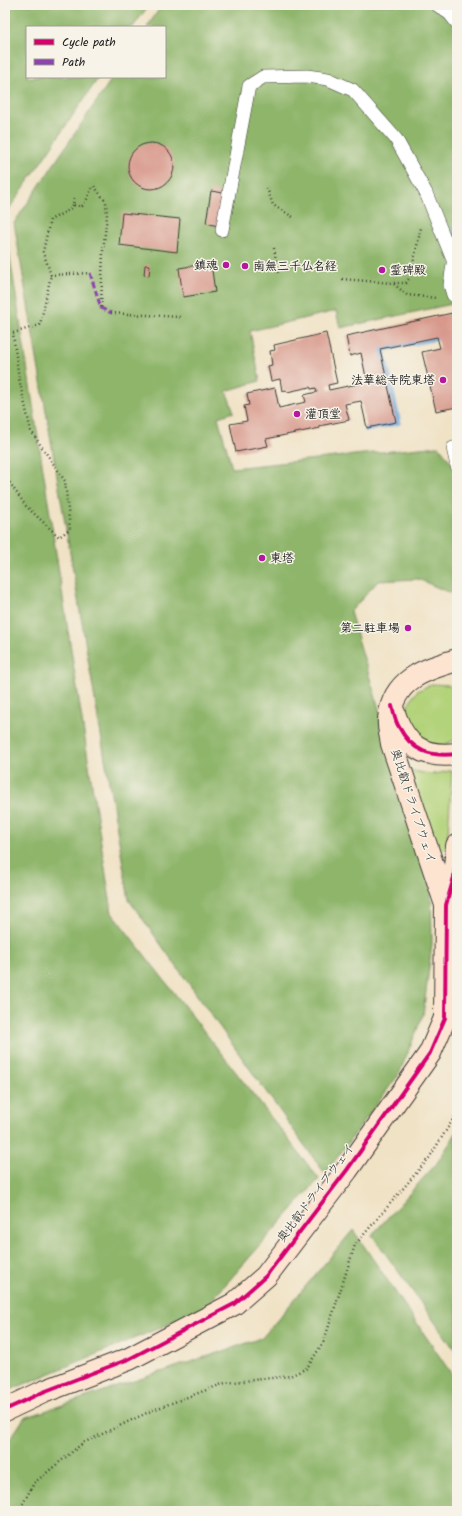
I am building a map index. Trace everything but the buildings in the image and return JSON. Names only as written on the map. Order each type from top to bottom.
[{"type":"street","name":"奥比叡ドライブウェイ","points":[[446,905],[392,744],[389,720],[392,706],[398,692],[409,679],[425,670],[457,660]]},
{"type":"street","name":"奥比叡ドライブウェイ","points":[[425,670],[450,669],[457,672]]},
{"type":"street","name":"奥比叡ドライブウェイ","points":[[392,706],[398,727],[409,742],[425,753],[442,755],[457,754]]},
{"type":"street","name":"奥比叡ドライブウェイ","points":[[5,1410],[43,1392],[129,1359],[234,1304],[266,1276],[347,1170],[430,1053],[445,1018],[446,905],[454,878],[457,846]]},
{"type":"lane","points":[[437,5],[450,14],[457,23]]},
{"type":"lane","points":[[222,230],[249,86],[263,77],[307,76],[328,79],[353,90],[396,139],[427,196],[453,260]]},
{"type":"lane","points":[[455,295],[450,285],[457,236]]},
{"type":"lane","points":[[457,447],[453,448],[457,466]]},
{"type":"path","points":[[73,205],[82,206],[87,201],[91,187],[94,186],[106,202],[107,216],[103,251],[101,308]]},
{"type":"path","points":[[266,188],[272,205],[293,217]]},
{"type":"path","points":[[342,279],[406,283],[410,277],[427,196]]},
{"type":"path","points":[[5,476],[26,506],[59,537],[70,529],[65,481],[31,431],[19,379],[13,333],[40,325],[51,275],[44,252],[50,220],[69,210],[73,205],[74,198]]},
{"type":"path","points":[[274,248],[278,273]]},
{"type":"path","points":[[291,263],[292,268]]},
{"type":"path","points":[[51,275],[90,273]]},
{"type":"path","points":[[393,283],[407,295],[441,298],[455,295]]},
{"type":"path","points":[[110,313],[181,317]]},
{"type":"path","points":[[19,1511],[34,1483],[83,1443],[153,1410],[226,1383],[290,1376],[307,1368],[324,1341],[355,1245],[429,1158],[457,1113]]},
{"type":"green space","points":[[5,5],[149,5],[134,26],[26,26],[26,78],[98,78],[5,215]]},
{"type":"green space","name":"東塔","points":[[162,5],[457,5],[457,303],[340,328],[336,311],[250,331],[260,381],[226,391],[234,412],[218,417],[232,468],[439,446],[457,470],[457,596],[418,579],[378,581],[350,612],[431,882],[432,944],[423,1015],[399,1074],[325,1174],[129,900],[14,223],[112,78],[166,78],[166,26],[148,26]]},
{"type":"green space","points":[[5,225],[112,913],[319,1179],[203,1310],[5,1392]]},
{"type":"green space","points":[[432,684],[448,685],[457,692],[457,739],[442,746],[426,744],[413,735],[406,720],[408,704],[417,691]]},
{"type":"green space","points":[[410,770],[431,774],[452,770],[447,849],[433,851]]},
{"type":"green space","points":[[457,1132],[457,1353],[372,1235],[437,1163]]},
{"type":"green space","points":[[353,1230],[457,1382],[457,1511],[5,1511],[5,1447],[24,1418],[262,1338]]},
{"type":"waterway","points":[[455,236],[457,223]]},
{"type":"waterway","points":[[367,429],[398,422],[382,349],[457,333]]},
{"type":"marked path","points":[[90,273],[101,308],[111,313]]},
{"type":"cycle path","points":[[392,706],[399,727],[404,735],[416,747],[423,751],[439,755],[457,754]]},
{"type":"cycle path","points":[[5,1410],[43,1392],[129,1359],[234,1304],[266,1276],[347,1170],[430,1053],[445,1018],[446,905],[454,877],[457,846]]},
{"type":"place","name":"鎮魂","points":[[226,265]]},
{"type":"place","name":"南無三千仏名経","points":[[245,266]]},
{"type":"place","name":"霊碑殿","points":[[382,270]]},
{"type":"place","name":"法華総寺院東塔","points":[[443,380]]},
{"type":"place","name":"灌頂堂","points":[[297,414]]},
{"type":"place","name":"東塔","points":[[262,558]]},
{"type":"place","name":"第二駐車場","points":[[408,628]]}]
